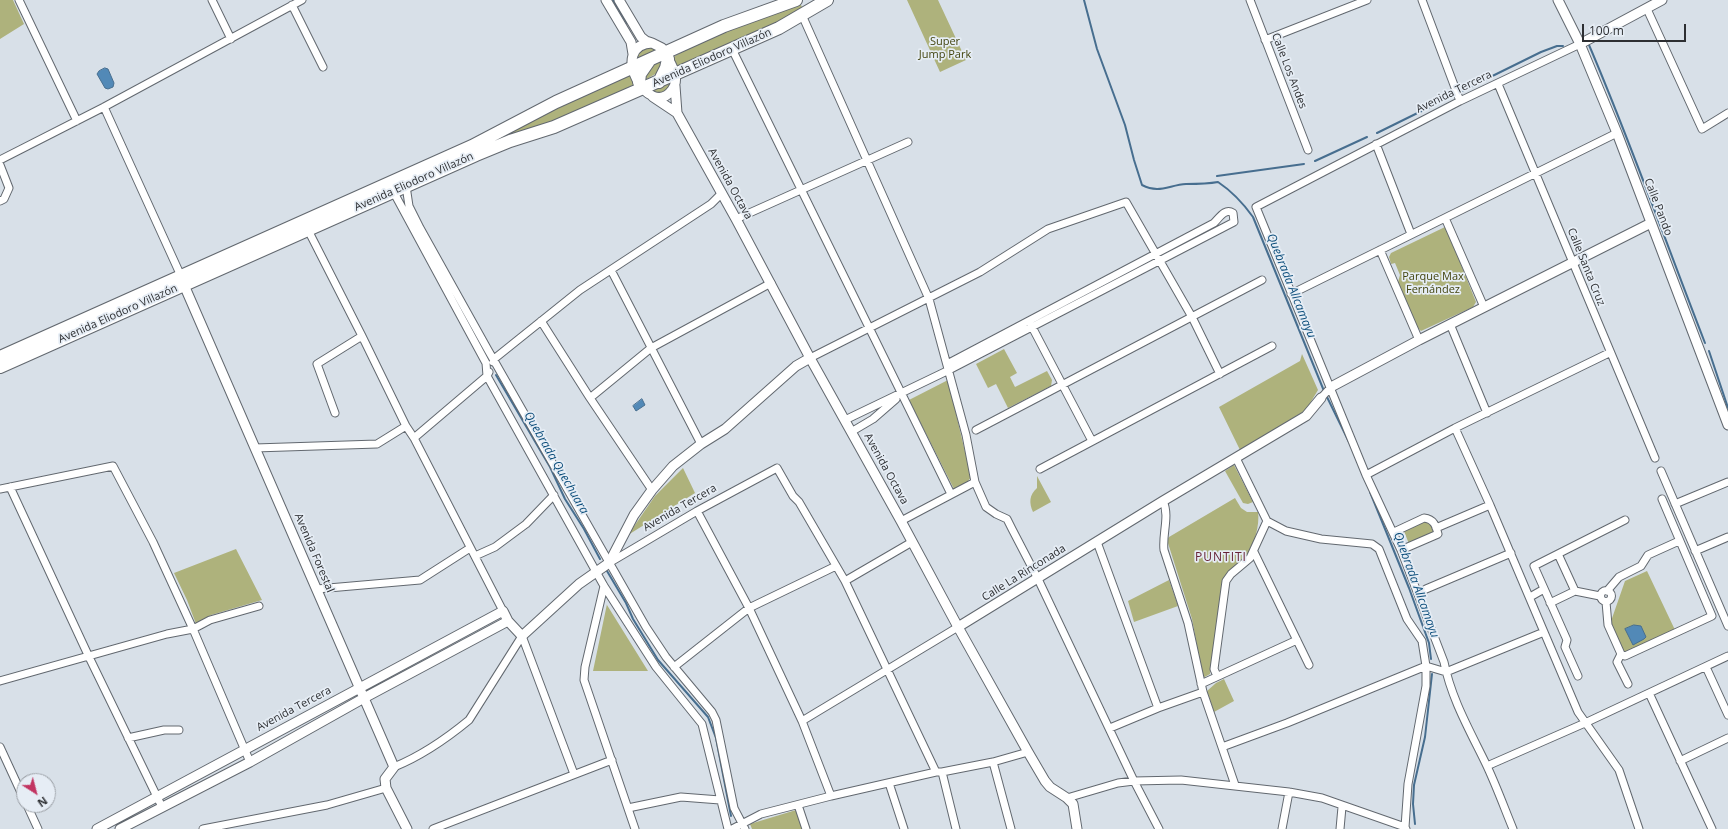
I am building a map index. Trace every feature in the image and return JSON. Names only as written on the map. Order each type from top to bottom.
[{"type":"highway","name":"Avenida Eliodoro Villazón","points":[[0,367],[182,280],[472,146],[556,102],[648,61],[667,56],[724,26],[796,0]]},
{"type":"highway","name":"Avenida Eliodoro Villazón","points":[[0,357],[182,280],[308,230],[483,152],[510,141],[554,127],[659,82],[675,80],[732,49],[779,28],[828,0]]},
{"type":"highway","points":[[659,82],[666,68],[667,56]]},
{"type":"highway","points":[[644,89],[640,74],[648,61]]},
{"type":"street","points":[[19,0],[77,121]]},
{"type":"street","points":[[212,0],[231,39]]},
{"type":"street","points":[[0,160],[104,107],[302,0]]},
{"type":"street","points":[[606,0],[630,42],[633,54],[632,68],[644,89],[662,97],[667,94],[675,80]]},
{"type":"street","points":[[619,0],[641,37],[646,41],[662,48],[667,56]]},
{"type":"street","name":"Calle Los Andes","points":[[1250,0],[1308,150]]},
{"type":"street","points":[[1265,40],[1367,0]]},
{"type":"street","points":[[1422,0],[1460,101]]},
{"type":"street","name":"Calle Pando","points":[[1558,0],[1580,44],[1617,133],[1728,425]]},
{"type":"street","name":"Avenida Tercera","points":[[1291,294],[1256,207],[1460,101],[1580,44],[1662,0]]},
{"type":"street","points":[[292,5],[324,67]]},
{"type":"street","points":[[1647,9],[1702,129],[1728,113]]},
{"type":"street","points":[[802,15],[929,299],[966,435],[975,482],[986,507],[1007,520],[1038,578],[1134,781],[1159,829]]},
{"type":"street","points":[[633,54],[640,46],[652,44]]},
{"type":"street","points":[[732,49],[951,494]]},
{"type":"street","name":"Avenida Octava","points":[[667,56],[675,80],[677,113]]},
{"type":"street","name":"Calle Santa Cruz","points":[[1498,84],[1573,262],[1609,353],[1655,458]]},
{"type":"street","name":"Avenida Octava","points":[[644,89],[677,113],[771,283],[810,358],[1045,782],[1050,787],[1068,798]]},
{"type":"street","points":[[104,107],[182,280]]},
{"type":"street","points":[[1513,829],[1487,766],[1460,710],[1446,672],[1444,662],[1394,532],[1366,475],[1291,294],[1617,133]]},
{"type":"street","points":[[736,219],[908,142]]},
{"type":"street","points":[[1376,144],[1411,234]]},
{"type":"street","points":[[0,165],[9,188],[4,200],[0,201]]},
{"type":"street","points":[[406,186],[409,206],[646,627],[674,667],[712,712],[716,720],[734,808],[743,826]]},
{"type":"street","points":[[393,191],[486,363],[487,376],[604,586],[656,667],[702,724],[728,829]]},
{"type":"street","points":[[414,438],[487,376],[494,359],[580,290],[711,204],[722,194]]},
{"type":"street","points":[[609,563],[634,515],[652,490],[673,466],[701,444],[725,429],[796,366],[980,272],[1048,229],[1126,202],[1192,317],[1220,374]]},
{"type":"street","points":[[845,420],[902,394],[948,367],[1158,257],[1234,222],[1233,213],[1230,211],[1225,211],[1214,223],[1158,257]]},
{"type":"street","points":[[1445,218],[1484,307]]},
{"type":"street","points":[[1321,398],[1330,388],[1419,340],[1651,223]]},
{"type":"street","points":[[308,230],[406,426],[414,438],[508,621],[522,636],[574,774]]},
{"type":"street","points":[[1380,250],[1419,340]]},
{"type":"street","points":[[611,270],[701,444]]},
{"type":"street","name":"Avenida Forestal","points":[[182,280],[394,767]]},
{"type":"street","points":[[976,430],[1262,280]]},
{"type":"street","points":[[590,398],[651,348],[771,283]]},
{"type":"street","points":[[541,321],[590,398],[652,490]]},
{"type":"street","points":[[1030,324],[1092,441]]},
{"type":"street","points":[[1450,324],[1486,413]]},
{"type":"street","points":[[335,413],[316,364],[362,336]]},
{"type":"street","points":[[1040,469],[1272,346]]},
{"type":"street","points":[[1366,475],[1455,428],[1609,353]]},
{"type":"street","points":[[851,432],[873,419],[902,394]]},
{"type":"street","name":"Calle La Rinconada","points":[[802,721],[1163,501],[1306,416],[1321,398]]},
{"type":"street","points":[[255,448],[377,444],[406,426]]},
{"type":"street","points":[[1455,428],[1511,553],[1578,712],[1619,770],[1639,829]]},
{"type":"street","points":[[1077,829],[1073,804],[1068,798],[1118,782],[1181,780],[1236,785],[1322,798],[1342,807],[1406,828],[1408,784],[1426,686],[1426,666],[1422,641],[1407,619],[1379,549],[1372,544],[1321,539],[1286,531],[1267,521],[1236,458]]},
{"type":"street","points":[[0,489],[113,466],[153,542],[193,629],[250,762]]},
{"type":"street","name":"Avenida Tercera","points":[[522,636],[580,584],[609,563],[697,511],[777,468],[793,496],[799,502],[836,566]]},
{"type":"street","points":[[1660,471],[1728,626]]},
{"type":"street","points":[[901,521],[975,482]]},
{"type":"street","points":[[1675,504],[1728,482]]},
{"type":"street","points":[[10,487],[89,657],[162,807]]},
{"type":"street","points":[[475,556],[495,547],[526,524],[554,495]]},
{"type":"street","points":[[1621,654],[1625,656],[1712,616],[1662,499]]},
{"type":"street","points":[[1163,501],[1167,509],[1163,540],[1164,550],[1188,623],[1203,692],[1236,785]]},
{"type":"street","points":[[1436,528],[1490,505]]},
{"type":"street","points":[[697,511],[749,608],[802,721],[831,796]]},
{"type":"street","points":[[1394,532],[1424,518],[1432,520],[1436,528],[1438,534],[1401,550]]},
{"type":"street","points":[[1578,676],[1565,647],[1567,640],[1534,566],[1625,520]]},
{"type":"street","points":[[1217,676],[1214,669],[1226,581],[1230,574],[1250,558],[1267,521]]},
{"type":"street","points":[[1695,551],[1728,537]]},
{"type":"street","points":[[1600,596],[1603,591],[1607,591],[1619,577],[1641,566],[1648,555],[1679,541]]},
{"type":"street","points":[[845,581],[912,542]]},
{"type":"street","points":[[1097,542],[1158,708]]},
{"type":"street","points":[[316,589],[420,580],[470,548]]},
{"type":"street","points":[[1254,552],[1309,665]]},
{"type":"street","points":[[1426,589],[1511,553]]},
{"type":"street","points":[[1558,554],[1575,591]]},
{"type":"street","points":[[674,667],[749,608],[836,566],[845,581],[939,772],[956,829]]},
{"type":"street","points":[[604,586],[584,680],[635,829]]},
{"type":"street","points":[[1530,597],[1544,589]]},
{"type":"street","points":[[1550,603],[1575,591],[1600,596]]},
{"type":"street","points":[[1606,602],[1611,598],[1611,594],[1607,591]]},
{"type":"street","points":[[1600,596],[1602,601],[1606,602]]},
{"type":"street","points":[[1606,602],[1608,625],[1621,654]]},
{"type":"street","points":[[0,681],[167,634],[193,629],[210,620],[259,606]]},
{"type":"street","name":"Avenida Tercera","points":[[97,829],[503,611]]},
{"type":"street","points":[[120,829],[250,762],[364,698],[508,621]]},
{"type":"street","points":[[1222,747],[1287,723],[1426,666],[1446,672],[1544,632]]},
{"type":"street","points":[[407,829],[386,788],[385,779],[394,767],[413,759],[457,730],[468,720],[522,636]]},
{"type":"street","points":[[1201,684],[1297,640]]},
{"type":"street","points":[[1621,654],[1617,662],[1628,684]]},
{"type":"street","points":[[1487,766],[1585,723],[1728,656]]},
{"type":"street","points":[[1706,667],[1728,715]]},
{"type":"street","points":[[1110,728],[1158,708],[1203,692]]},
{"type":"street","points":[[1648,693],[1712,829]]},
{"type":"street","points":[[128,738],[164,730],[179,730]]},
{"type":"street","points":[[1680,761],[1728,738]]},
{"type":"street","points":[[0,747],[16,782]]},
{"type":"street","points":[[732,829],[743,826],[761,814],[889,783],[993,762],[1028,752]]},
{"type":"street","points":[[433,829],[612,760]]},
{"type":"street","points":[[993,762],[1011,829]]},
{"type":"street","points":[[889,783],[904,829]]},
{"type":"street","points":[[206,829],[326,805],[386,788]]},
{"type":"street","points":[[1282,829],[1290,792]]},
{"type":"street","points":[[628,808],[681,797],[720,800]]},
{"type":"street","points":[[798,805],[806,829]]},
{"type":"street","points":[[1340,829],[1342,807]]},
{"type":"street","points":[[31,813],[38,829]]},
{"type":"green space","points":[[0,0],[13,0],[24,24],[0,39]]},
{"type":"green space","name":"Super Jump Park","points":[[907,0],[938,0],[966,60],[940,72]]},
{"type":"green space","points":[[800,3],[803,9],[785,19],[678,69],[673,57],[712,36]]},
{"type":"green space","points":[[650,47],[658,51],[635,62],[638,53]]},
{"type":"green space","points":[[663,61],[659,72],[643,81],[651,66]]},
{"type":"green space","points":[[630,72],[635,84],[567,118],[463,156],[528,119]]},
{"type":"green space","points":[[672,79],[668,90],[659,93],[649,90]]},
{"type":"green space","name":"Parque Max Fernández","points":[[1445,227],[1476,302],[1473,307],[1421,331],[1416,326],[1398,282],[1400,275],[1395,263],[1391,264],[1389,257],[1391,253]]},
{"type":"green space","points":[[1004,349],[1017,373],[1010,377],[1015,387],[1047,371],[1052,380],[1051,386],[1008,408],[996,384],[988,388],[976,364]]},
{"type":"green space","points":[[1302,354],[1318,390],[1306,410],[1240,450],[1219,407],[1300,361]]},
{"type":"green space","points":[[948,380],[971,477],[966,484],[954,489],[909,400]]},
{"type":"green space","points":[[1234,465],[1253,502],[1248,504],[1243,503],[1225,471]]},
{"type":"green space","points":[[683,468],[695,493],[628,535],[655,496]]},
{"type":"green space","points":[[1037,476],[1051,502],[1033,512],[1030,499],[1032,493],[1037,488]]},
{"type":"green space","points":[[1235,498],[1241,508],[1247,512],[1258,512],[1256,535],[1252,547],[1246,557],[1224,577],[1222,582],[1210,674],[1203,678],[1192,619],[1167,540],[1169,537]]},
{"type":"green space","points":[[1426,520],[1434,529],[1432,534],[1409,544],[1404,531]]},
{"type":"green space","points":[[236,549],[262,600],[211,615],[196,624],[187,600],[174,573]]},
{"type":"green space","points":[[1647,571],[1675,630],[1624,653],[1610,624],[1625,581]]},
{"type":"green space","points":[[1169,580],[1178,606],[1134,622],[1128,601]]},
{"type":"green space","points":[[607,605],[648,671],[593,671]]},
{"type":"green space","points":[[1224,679],[1234,701],[1214,712],[1207,691],[1216,683]]},
{"type":"green space","points":[[796,810],[802,829],[752,829],[750,824]]},
{"type":"water","points":[[105,68],[108,69],[114,83],[113,87],[108,89],[105,88],[97,74]]},
{"type":"water","points":[[642,399],[645,405],[636,411],[633,406]]},
{"type":"water","points":[[1634,625],[1641,626],[1646,637],[1633,645],[1625,629]]},
{"type":"waterway","name":"Quebrada Quechuara","points":[[613,0],[627,23]]},
{"type":"waterway","name":"Quebrada Allcamayu","points":[[1084,0],[1097,49],[1125,125],[1142,185],[1148,188],[1159,189],[1186,184],[1206,184],[1218,182],[1241,202],[1253,217],[1324,391]]},
{"type":"waterway","points":[[1589,45],[1634,156],[1705,343]]},
{"type":"waterway","points":[[1462,91],[1541,52],[1557,46],[1563,46]]},
{"type":"waterway","points":[[1377,133],[1452,96]]},
{"type":"waterway","points":[[1315,161],[1367,137]]},
{"type":"waterway","points":[[1217,176],[1304,164]]},
{"type":"waterway","name":"Quebrada Quechuara","points":[[464,314],[473,331]]},
{"type":"waterway","points":[[1709,351],[1728,408]]},
{"type":"waterway","name":"Quebrada Quechuara","points":[[496,375],[550,467],[565,499],[584,529],[600,559]]},
{"type":"waterway","name":"Quebrada Allcamayu","points":[[1326,395],[1349,442]]},
{"type":"waterway","name":"Quebrada Allcamayu","points":[[1370,492],[1409,588],[1429,643],[1431,659]]},
{"type":"waterway","name":"Quebrada Quechuara","points":[[607,571],[626,603],[633,619],[658,660],[708,717],[716,738],[731,816]]},
{"type":"waterway","name":"Quebrada Allcamayu","points":[[1415,824],[1413,804],[1414,785],[1425,737],[1432,674]]},
{"type":"district","name":"PUNTITI","points":[[1221,558]]}]
